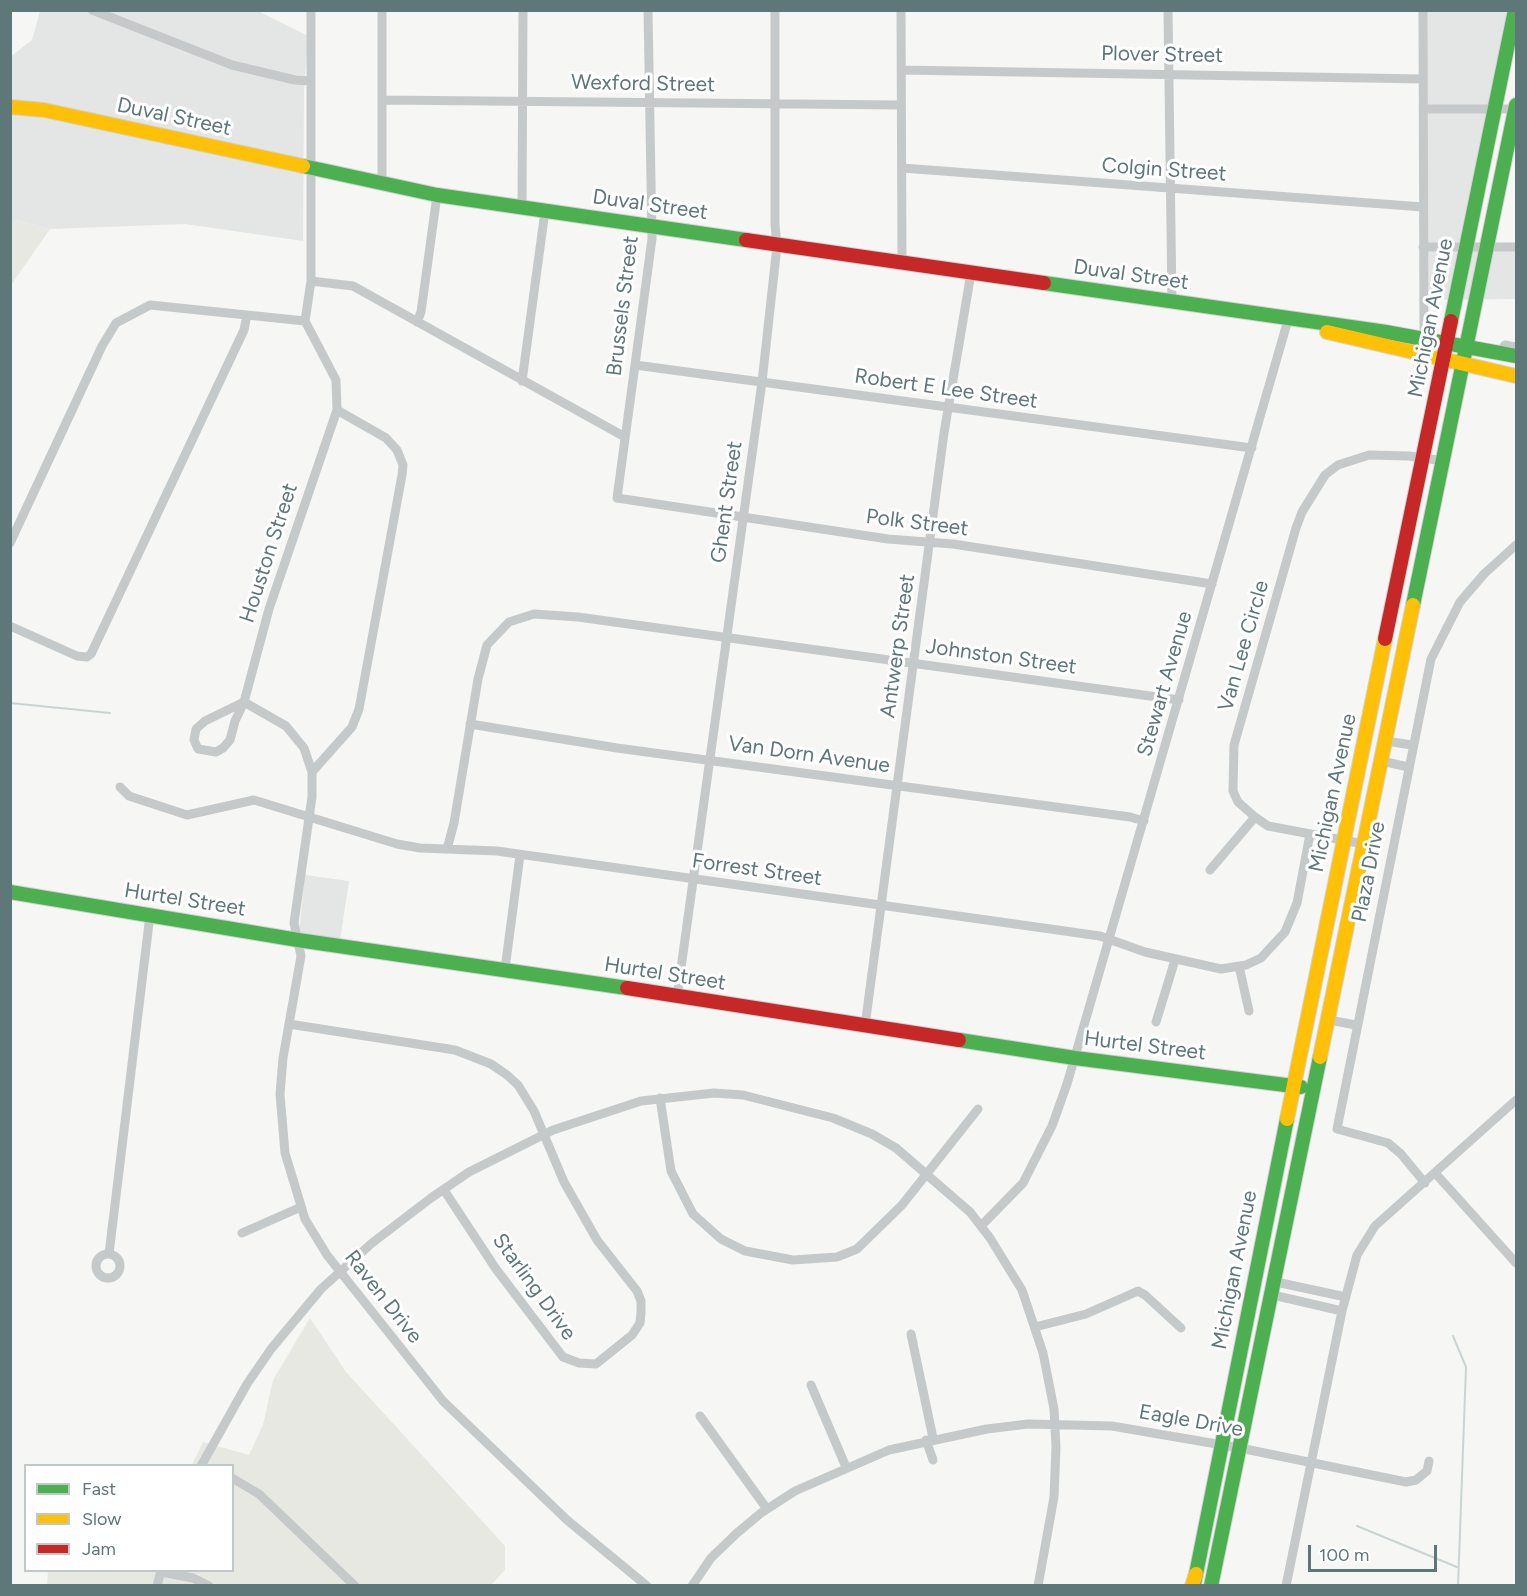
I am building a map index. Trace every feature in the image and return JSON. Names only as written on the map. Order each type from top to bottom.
[{"type":"main road","name":"Michigan Avenue","points":[[1194,1582],[1223,1445],[1252,1287],[1515,10]]},
{"type":"main road","name":"Duval Street","points":[[10,107],[44,110],[437,195],[1424,339],[1516,356]]},
{"type":"main road","name":"Michigan Avenue","points":[[1211,1586],[1516,108]]},
{"type":"main road","points":[[1478,193],[1497,199]]},
{"type":"main road","name":"Duval Street","points":[[1288,320],[1352,339],[1516,376]]},
{"type":"main road","name":"Hurtel Street","points":[[10,892],[298,940],[506,969],[1075,1058],[1315,1089]]},
{"type":"street","points":[[92,10],[232,65],[295,80],[310,81]]},
{"type":"street","points":[[10,543],[102,346],[116,323],[150,305],[304,321],[311,281],[311,10]]},
{"type":"street","points":[[382,10],[382,184]]},
{"type":"street","points":[[522,208],[523,10]]},
{"type":"street","name":"Brussels Street","points":[[618,498],[652,239],[648,10]]},
{"type":"street","name":"Ghent Street","points":[[677,997],[762,382],[777,246],[775,224],[775,10]]},
{"type":"street","points":[[901,10],[902,263]]},
{"type":"street","points":[[1168,10],[1172,302]]},
{"type":"street","points":[[1423,10],[1424,339]]},
{"type":"street","name":"Plover Street","points":[[901,70],[1423,79]]},
{"type":"street","name":"Wexford Street","points":[[383,100],[902,105]]},
{"type":"street","points":[[1423,109],[1516,108]]},
{"type":"street","name":"Colgin Street","points":[[902,168],[1423,207]]},
{"type":"street","points":[[417,322],[421,312],[437,195]]},
{"type":"street","points":[[522,381],[545,211]]},
{"type":"street","points":[[1423,247],[1516,248]]},
{"type":"street","name":"Antwerp Street","points":[[866,1026],[913,664],[932,543],[949,407],[971,273]]},
{"type":"street","points":[[311,281],[353,286],[625,437]]},
{"type":"street","points":[[10,626],[77,656],[87,657],[100,639],[244,330],[247,315]]},
{"type":"street","name":"Stewart Avenue","points":[[981,1226],[1023,1183],[1052,1126],[1075,1058],[1288,320]]},
{"type":"street","name":"Houston Street","points":[[243,702],[205,721],[195,729],[194,740],[198,749],[216,752],[230,740],[243,702],[273,598],[337,410],[336,380],[304,321]]},
{"type":"street","points":[[1499,352],[1505,345],[1516,347]]},
{"type":"street","name":"Robert E Lee Street","points":[[635,365],[1252,448]]},
{"type":"street","points":[[312,772],[352,726],[359,709],[403,465],[397,450],[386,438],[337,410]]},
{"type":"street","name":"Van Lee Circle","points":[[1364,844],[1268,826],[1255,817],[1238,802],[1233,791],[1231,777],[1234,745],[1302,512],[1324,475],[1353,459],[1369,455],[1444,461]]},
{"type":"street","name":"Polk Street","points":[[618,498],[630,502],[1212,584]]},
{"type":"street","name":"Plaza Drive","points":[[1425,1183],[1401,1154],[1388,1143],[1337,1129],[1424,685],[1439,639],[1460,602],[1516,545]]},
{"type":"street","name":"Johnston Street","points":[[447,849],[454,823],[478,679],[487,645],[509,622],[534,614],[641,626],[1179,700]]},
{"type":"street","points":[[243,702],[286,726],[304,748],[312,772],[309,816],[294,923],[298,940]]},
{"type":"street","name":"Van Dorn Avenue","points":[[470,724],[710,760],[1130,817],[1143,821]]},
{"type":"street","points":[[1386,741],[1412,745]]},
{"type":"street","points":[[1382,761],[1408,767]]},
{"type":"street","name":"Forrest Street","points":[[120,787],[129,796],[187,815],[254,800],[397,844],[520,855],[1109,939],[1175,960],[1221,969],[1239,966],[1261,958],[1285,932],[1297,903],[1310,834]]},
{"type":"street","points":[[1210,870],[1255,817]]},
{"type":"street","points":[[506,969],[520,855]]},
{"type":"street","points":[[109,1254],[150,915]]},
{"type":"street","name":"Raven Drive","points":[[298,940],[301,956],[281,1082],[280,1118],[285,1153],[301,1207],[327,1256],[443,1401],[567,1520],[647,1586]]},
{"type":"street","points":[[1156,1022],[1175,960]]},
{"type":"street","points":[[1239,966],[1249,1011]]},
{"type":"street","points":[[1329,1020],[1356,1025]]},
{"type":"street","points":[[289,1024],[432,1044],[474,1056],[491,1064],[518,1085],[534,1111],[544,1134]]},
{"type":"street","points":[[204,1464],[237,1398],[271,1349],[321,1289],[398,1222],[470,1172],[544,1134],[641,1101],[714,1093],[743,1095],[833,1118],[872,1134],[896,1148],[970,1212],[1022,1290],[1043,1353],[1055,1424],[1054,1497],[1038,1586]]},
{"type":"street","points":[[660,1098],[671,1171],[681,1195],[705,1227],[721,1239],[745,1251],[772,1257],[810,1260],[837,1257],[857,1249],[903,1205],[978,1109]]},
{"type":"street","points":[[1286,1586],[1342,1311],[1357,1255],[1376,1226],[1516,1100]]},
{"type":"street","name":"Starling Drive","points":[[444,1190],[496,1269],[563,1357],[579,1363],[596,1364],[632,1335],[640,1323],[641,1301],[630,1281],[597,1240],[564,1182],[544,1134]]},
{"type":"street","points":[[1436,1174],[1516,1263]]},
{"type":"street","points":[[242,1233],[301,1207]]},
{"type":"street","points":[[1274,1288],[1346,1297]]},
{"type":"street","points":[[1274,1288],[1342,1311]]},
{"type":"street","points":[[1035,1327],[1108,1306],[1138,1291],[1146,1294],[1181,1328]]},
{"type":"street","points":[[911,1334],[933,1460]]},
{"type":"street","points":[[811,1384],[846,1467]]},
{"type":"street","points":[[700,1416],[767,1509]]},
{"type":"street","name":"Eagle Drive","points":[[692,1586],[711,1558],[767,1509],[795,1491],[846,1467],[890,1450],[930,1439],[1028,1424],[1112,1426],[1240,1448],[1406,1482],[1416,1480],[1427,1471],[1429,1461]]},
{"type":"street","points":[[234,1479],[259,1494],[355,1586]]},
{"type":"street","points":[[166,1572],[193,1578],[209,1586]]},
{"type":"shaded area","points":[[40,11],[258,11],[308,36],[304,90],[303,241],[185,224],[50,229],[11,219],[10,57],[32,40]]},
{"type":"shaded area","points":[[1423,11],[1515,11],[1467,247],[1516,247],[1516,299],[1424,300]]},
{"type":"shaded area","points":[[10,219],[50,229],[11,285]]},
{"type":"shaded area","points":[[305,875],[349,881],[340,941],[299,933]]},
{"type":"shaded area","points":[[310,1318],[346,1372],[505,1546],[505,1570],[491,1585],[47,1586],[48,1572],[234,1572],[234,1464],[192,1464],[203,1442],[249,1455],[263,1425],[273,1380]]},
{"type":"waterway","points":[[10,703],[110,713]]},
{"type":"waterway","points":[[1453,1336],[1466,1367],[1458,1586]]},
{"type":"waterway","points":[[1357,1526],[1457,1567]]},
{"type":"traffic: fast","points":[[1451,321],[1515,10]]},
{"type":"traffic: fast","points":[[1413,605],[1516,105]]},
{"type":"traffic: fast","points":[[303,166],[437,195],[746,240]]},
{"type":"traffic: fast","points":[[1044,283],[1386,332],[1516,356]]},
{"type":"traffic: fast","points":[[10,892],[298,940],[627,988]]},
{"type":"traffic: fast","points":[[959,1040],[1075,1058],[1301,1087]]},
{"type":"traffic: fast","points":[[1211,1586],[1320,1057]]},
{"type":"traffic: fast","points":[[1194,1584],[1287,1119]]},
{"type":"traffic: slow","points":[[10,107],[44,110],[303,166]]},
{"type":"traffic: slow","points":[[1327,332],[1516,376]]},
{"type":"traffic: slow","points":[[1320,1057],[1413,605]]},
{"type":"traffic: slow","points":[[1287,1119],[1385,639]]},
{"type":"traffic: slow","points":[[1192,1586],[1196,1574]]},
{"type":"traffic: jam","points":[[746,240],[1044,283]]},
{"type":"traffic: jam","points":[[1385,639],[1451,321]]},
{"type":"traffic: jam","points":[[627,988],[959,1040]]}]
